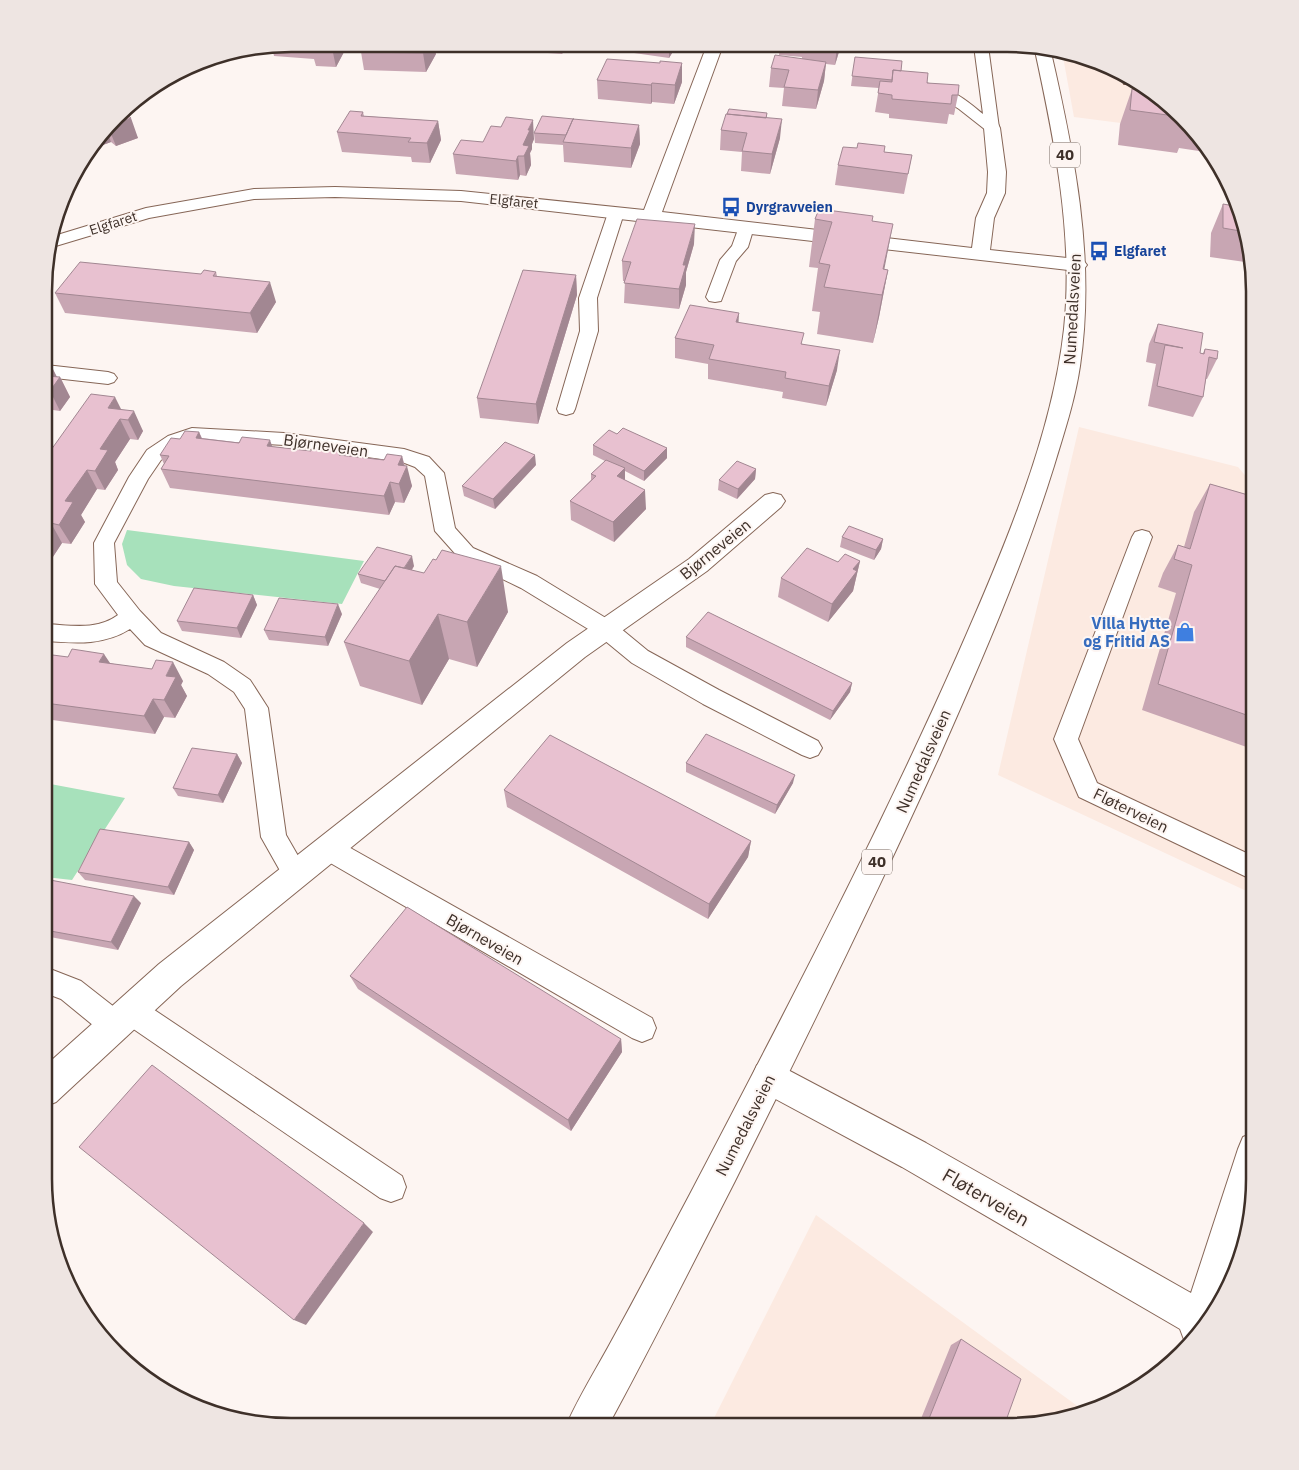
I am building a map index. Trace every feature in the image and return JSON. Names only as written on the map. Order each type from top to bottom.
[{"type":"street","points":[[651,216],[712,52]]},
{"type":"street","name":"Numedalsveien","points":[[590,1418],[833,953],[898,818],[967,663],[1020,535],[1035,492],[1060,409],[1070,368],[1075,327],[1077,265],[1075,227],[1064,144],[1044,56]]},
{"type":"street","points":[[980,255],[985,218],[996,193],[997,172],[992,128]]},
{"type":"street","name":"Elgfaret","points":[[58,241],[146,213],[254,194],[335,192],[462,196],[1077,265]]},
{"type":"street","name":"Bjørneveien","points":[[53,1082],[170,975],[568,656],[698,565],[773,501]]},
{"type":"street","name":"Fløterveien","points":[[769,1077],[922,1160],[1197,1324]]},
{"type":"street","name":"Fløterveien","points":[[1204,1315],[1246,1178]]},
{"type":"lane","points":[[982,52],[992,128]]},
{"type":"lane","points":[[941,93],[964,106],[992,128]]},
{"type":"lane","points":[[566,409],[589,331],[588,298],[616,213]]},
{"type":"lane","points":[[715,298],[728,260],[740,247],[746,227]]},
{"type":"lane","points":[[53,372],[108,378]]},
{"type":"lane","name":"Bjørneveien","points":[[296,875],[274,837],[256,708],[242,686],[216,668],[152,639],[106,584],[104,543],[130,492],[154,456],[176,441],[192,434],[284,439],[404,456],[422,462],[434,473],[445,531],[466,553],[529,582],[606,629]]},
{"type":"lane","name":"Fløterveien","points":[[1142,537],[1066,740],[1088,790],[1246,866]]},
{"type":"lane","points":[[53,632],[99,635],[120,627],[132,617]]},
{"type":"lane","points":[[606,629],[640,657],[711,697],[810,748]]},
{"type":"lane","name":"Bjørneveien","points":[[329,849],[642,1028]]},
{"type":"lane","points":[[53,983],[72,990],[123,1018],[391,1187]]},
{"type":"shaded area","points":[[1064,59],[1084,65],[1127,84],[1153,102],[1177,122],[1185,131],[1074,117]]},
{"type":"shaded area","points":[[1079,427],[1238,467],[1246,476],[1246,891],[998,775]]},
{"type":"shaded area","points":[[816,1215],[1078,1407],[1054,1413],[1008,1418],[714,1418]]},
{"type":"green space","points":[[127,530],[364,561],[342,604],[174,586],[141,579],[127,565],[122,544]]},
{"type":"green space","points":[[53,784],[125,798],[72,880],[53,878]]},
{"type":"building","points":[[361,52],[424,52],[423,53]]},
{"type":"building","points":[[775,55],[826,62],[818,90],[784,87],[789,70],[771,68]]},
{"type":"building","points":[[855,57],[902,61],[901,71],[893,70],[892,80],[852,76]]},
{"type":"building","points":[[607,59],[682,63],[675,85],[652,83],[651,85],[597,80]]},
{"type":"building","points":[[893,70],[928,73],[927,83],[959,85],[958,95],[952,95],[951,104],[892,99],[892,95],[878,93],[880,81],[892,82]]},
{"type":"building","points":[[1132,89],[1135,89],[1169,115],[1130,110]]},
{"type":"building","points":[[729,109],[767,113],[766,118],[727,114]]},
{"type":"building","points":[[350,111],[363,112],[361,116],[438,121],[427,143],[408,142],[411,138],[337,132]]},
{"type":"building","points":[[726,114],[782,119],[772,154],[742,151],[747,133],[721,130]]},
{"type":"building","points":[[542,116],[574,119],[566,135],[534,133]]},
{"type":"building","points":[[506,117],[533,120],[523,145],[529,146],[524,156],[518,156],[516,161],[453,154],[461,140],[483,142],[491,126],[501,127]]},
{"type":"building","points":[[573,119],[639,125],[631,148],[563,142]]},
{"type":"building","points":[[858,143],[885,146],[884,152],[912,155],[908,174],[838,165],[843,147],[857,148]]},
{"type":"building","points":[[1223,204],[1230,205],[1238,231],[1223,228]]},
{"type":"building","points":[[819,209],[873,216],[872,221],[893,224],[883,269],[888,270],[882,295],[824,287],[830,265],[819,263],[832,222],[815,219]]},
{"type":"building","points":[[637,219],[695,224],[683,265],[686,265],[679,289],[624,283],[631,262],[622,261]]},
{"type":"building","points":[[80,262],[201,274],[204,270],[216,272],[213,276],[270,282],[250,313],[55,293]]},
{"type":"building","points":[[523,270],[576,275],[536,404],[477,398]]},
{"type":"building","points":[[690,305],[739,313],[736,322],[804,333],[801,344],[840,350],[829,386],[785,378],[786,372],[709,359],[714,345],[675,338]]},
{"type":"building","points":[[1158,324],[1203,333],[1200,353],[1204,354],[1205,349],[1218,351],[1217,359],[1209,357],[1203,397],[1157,386],[1165,345],[1183,348],[1154,342]]},
{"type":"building","points":[[53,376],[60,377],[53,387]]},
{"type":"building","points":[[91,394],[115,397],[108,408],[134,411],[128,420],[120,419],[100,449],[108,450],[95,471],[87,470],[65,501],[73,502],[59,525],[53,524],[53,447]]},
{"type":"building","points":[[623,428],[667,448],[644,471],[593,445],[609,430],[617,434]]},
{"type":"building","points":[[185,431],[199,432],[196,438],[239,443],[242,437],[270,440],[267,446],[311,451],[314,445],[342,448],[339,455],[384,460],[387,454],[402,456],[398,465],[407,466],[399,484],[390,482],[384,496],[161,469],[169,456],[160,455],[171,438],[180,439]]},
{"type":"building","points":[[505,442],[535,455],[493,499],[462,486]]},
{"type":"building","points":[[606,460],[625,468],[617,476],[645,490],[613,522],[570,501],[596,476],[591,474]]},
{"type":"building","points":[[737,461],[756,469],[738,489],[719,480]]},
{"type":"building","points":[[1210,484],[1246,494],[1246,715],[1158,684],[1192,565],[1174,559],[1178,545],[1190,549]]},
{"type":"building","points":[[849,526],[883,539],[876,550],[842,537]]},
{"type":"building","points":[[377,547],[412,556],[404,568],[395,566],[385,581],[358,574]]},
{"type":"building","points":[[807,548],[838,562],[845,554],[860,561],[853,569],[857,571],[832,604],[781,578]]},
{"type":"building","points":[[442,550],[501,566],[467,622],[438,614],[409,661],[344,642],[395,566],[424,573],[433,559],[436,560]]},
{"type":"building","points":[[194,588],[253,595],[237,628],[177,621]]},
{"type":"building","points":[[279,598],[338,604],[325,637],[264,630]]},
{"type":"building","points":[[708,612],[852,683],[833,711],[686,637]]},
{"type":"building","points":[[72,649],[104,654],[99,662],[152,669],[156,660],[173,662],[166,676],[176,677],[164,700],[153,699],[144,716],[53,704],[53,655],[68,657]]},
{"type":"building","points":[[706,734],[795,775],[777,805],[686,763]]},
{"type":"building","points":[[550,735],[751,841],[709,904],[504,790]]},
{"type":"building","points":[[192,748],[237,754],[218,795],[173,788]]},
{"type":"building","points":[[100,829],[189,842],[168,887],[78,872]]},
{"type":"building","points":[[53,881],[134,896],[111,942],[53,931]]},
{"type":"building","points":[[407,907],[621,1039],[568,1120],[350,976]]},
{"type":"building","points":[[152,1065],[364,1223],[294,1320],[79,1147]]},
{"type":"building","points":[[961,1339],[1021,1379],[1007,1418],[929,1418]]},
{"type":"place","name":"Dyrgravveien","points":[[731,207]]},
{"type":"place","name":"Elgfaret","points":[[1099,251]]},
{"type":"place","name":"Villa Hytte og Fritid AS","points":[[1185,632]]}]
